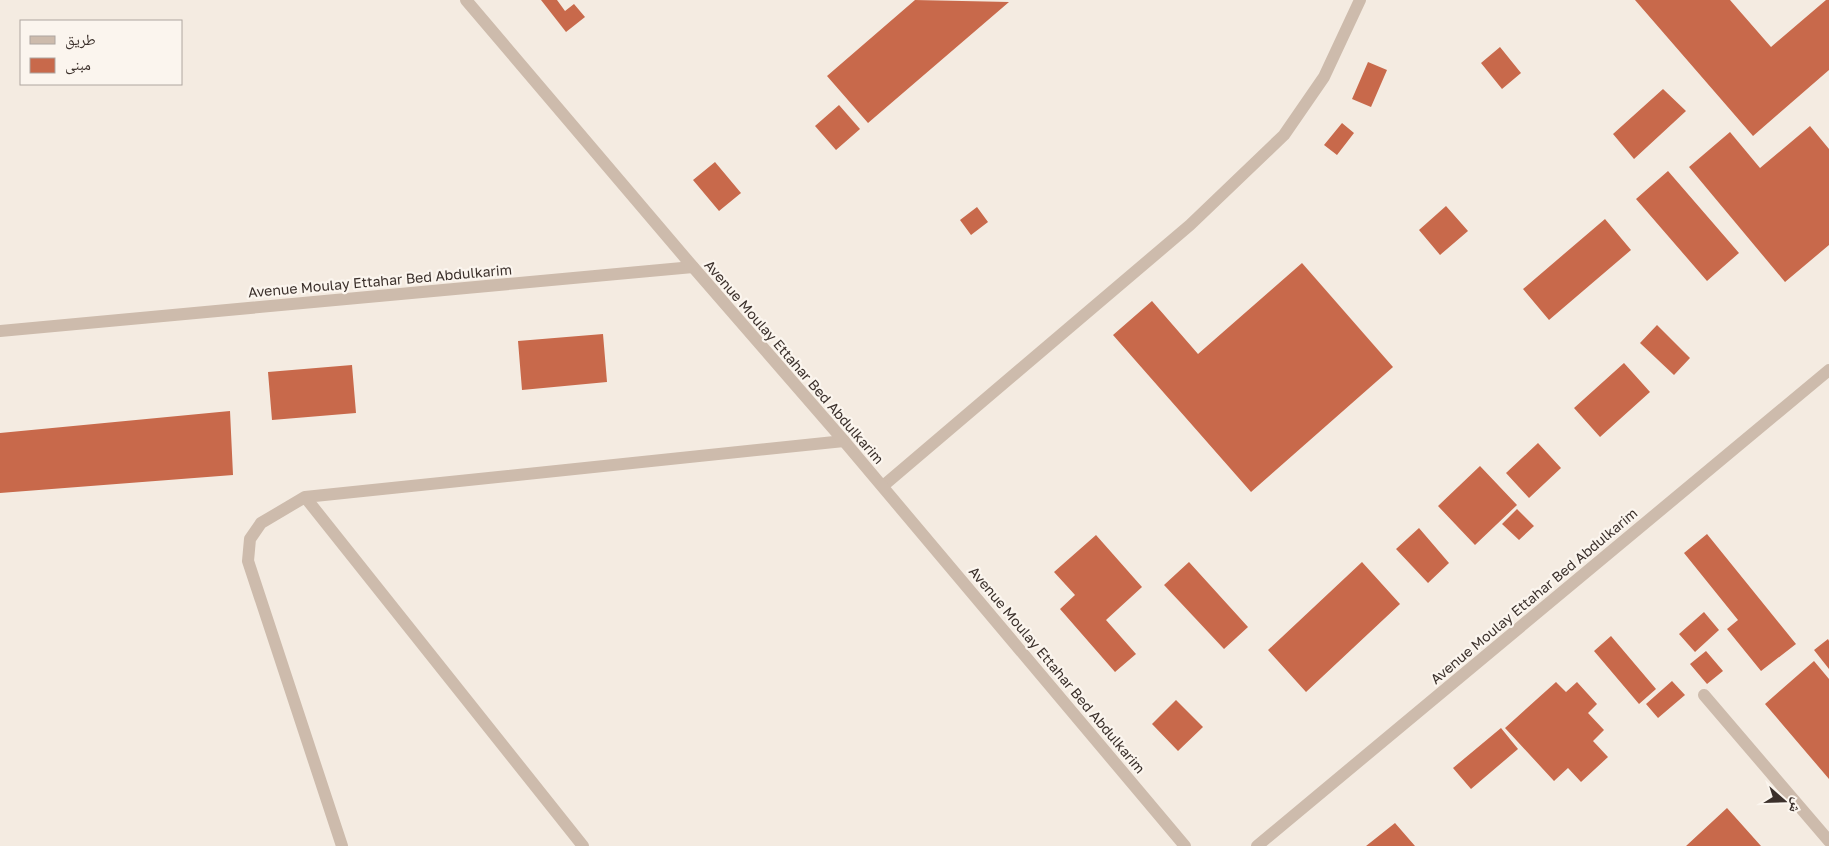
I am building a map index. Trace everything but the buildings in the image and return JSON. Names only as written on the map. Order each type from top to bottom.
[{"type":"street","points":[[466,0],[693,267]]},
{"type":"street","points":[[883,486],[1190,225],[1284,135],[1324,77],[1360,0]]},
{"type":"street","name":"Avenue Moulay Ettahar Bed Abdulkarim","points":[[0,331],[693,267],[883,486],[1186,846]]},
{"type":"street","name":"Avenue Moulay Ettahar Bed Abdulkarim","points":[[1257,846],[1829,370]]},
{"type":"street","points":[[342,846],[248,561],[250,539],[261,523],[305,497],[844,441]]},
{"type":"street","points":[[305,497],[583,846]]},
{"type":"street","points":[[1704,695],[1829,841]]}]
